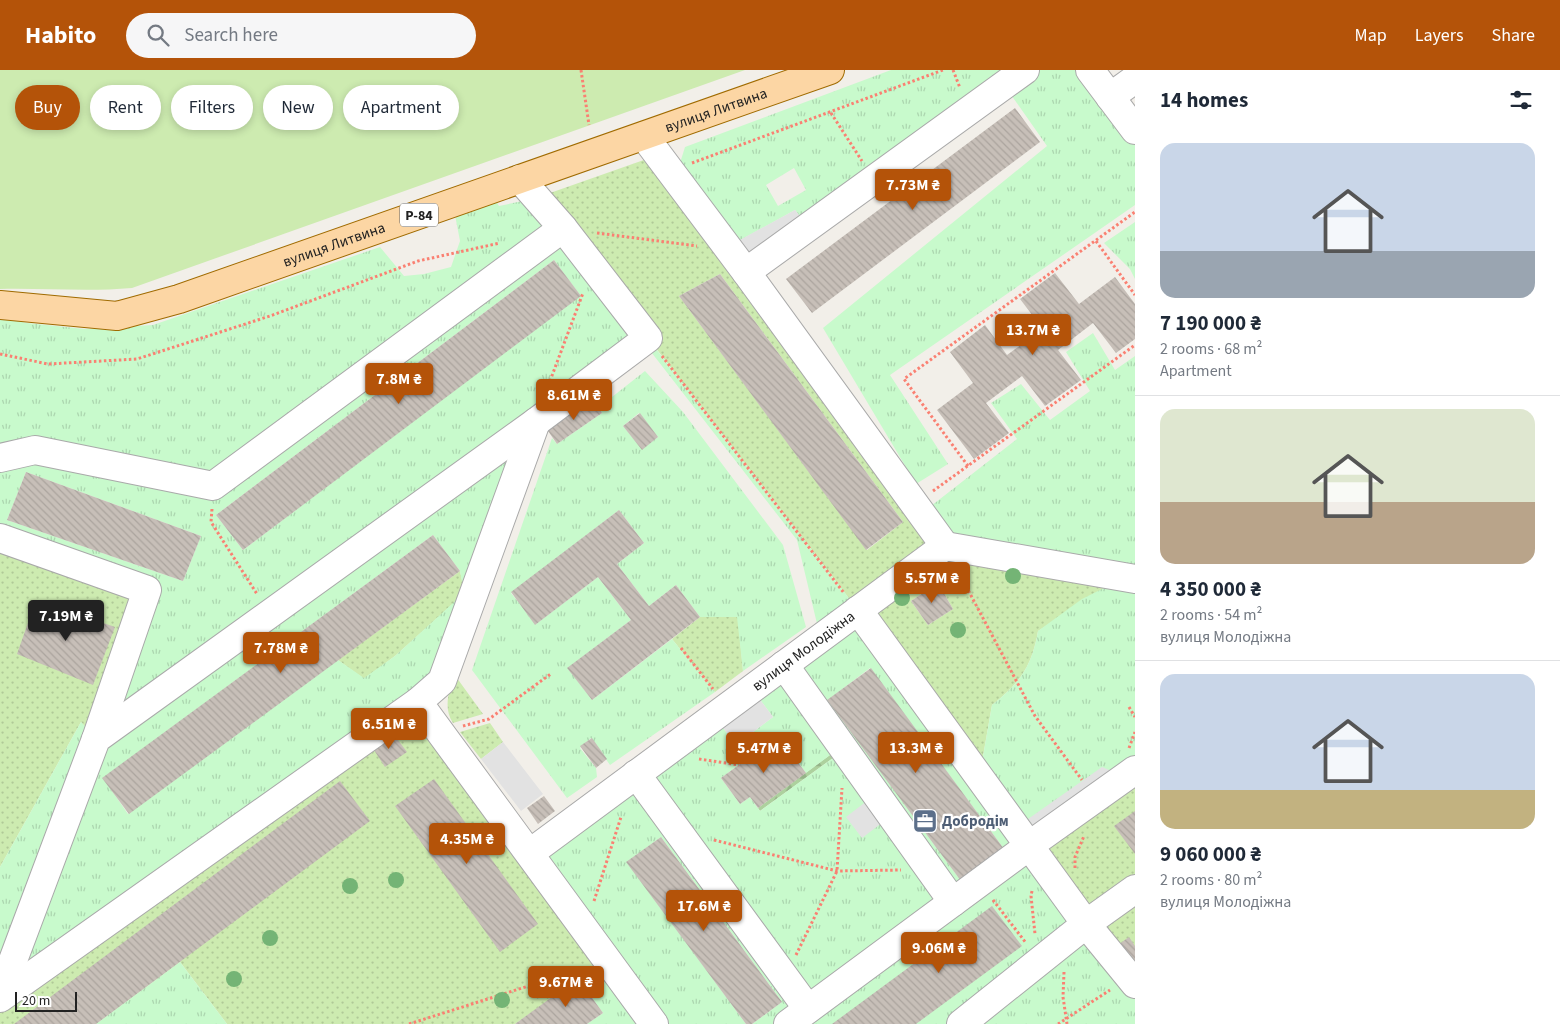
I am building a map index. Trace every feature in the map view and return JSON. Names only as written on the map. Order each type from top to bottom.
[{"type":"main road","name":"вулиця Литвина","points":[[0,305],[118,316],[179,299],[830,70]]},
{"type":"street","points":[[738,261],[874,180],[1025,70]]},
{"type":"street","points":[[1090,70],[1135,130]]},
{"type":"street","points":[[1110,97],[1135,79]]},
{"type":"street","points":[[644,136],[738,261],[944,546],[1135,578]]},
{"type":"street","points":[[96,739],[536,422],[648,338],[563,228],[520,179]]},
{"type":"street","points":[[0,458],[35,450],[213,486],[563,228]]},
{"type":"street","points":[[0,996],[418,702],[442,681],[536,422]]},
{"type":"street","points":[[0,538],[147,590],[96,739],[0,996]]},
{"type":"street","name":"вулиця Молодіжна","points":[[530,853],[944,546]]},
{"type":"street","points":[[858,610],[1036,854],[1076,933],[1132,981]]},
{"type":"street","points":[[784,665],[953,902]]},
{"type":"street","points":[[418,702],[530,853],[585,933],[654,1024]]},
{"type":"street","points":[[636,774],[785,978],[798,1016],[979,883],[1036,854],[1135,770]]},
{"type":"street","points":[[961,1024],[1135,889]]},
{"type":"path","points":[[581,70],[589,125]]},
{"type":"path","points":[[670,171],[943,70]]},
{"type":"path","points":[[831,113],[874,180]]},
{"type":"path","points":[[968,466],[904,379],[1135,212]]},
{"type":"path","points":[[563,228],[738,261]]},
{"type":"path","points":[[1096,240],[1135,295]]},
{"type":"path","points":[[0,354],[48,364],[137,358],[270,316],[418,262],[505,242]]},
{"type":"path","points":[[549,384],[582,297],[586,258]]},
{"type":"path","points":[[648,338],[858,610]]},
{"type":"path","points":[[915,505],[1135,346]]},
{"type":"path","points":[[213,486],[211,522],[270,613]]},
{"type":"path","points":[[944,546],[1035,716],[1082,780]]},
{"type":"path","points":[[681,648],[727,707]]},
{"type":"path","points":[[441,732],[489,719],[552,673]]},
{"type":"path","points":[[1129,707],[1135,717]]},
{"type":"path","points":[[664,753],[739,765]]},
{"type":"path","points":[[785,978],[837,871],[842,787]]},
{"type":"path","points":[[585,933],[623,811]]},
{"type":"path","points":[[678,831],[837,871],[930,870]]},
{"type":"path","points":[[1036,854],[1031,896],[1040,962]]},
{"type":"path","points":[[979,883],[1040,962]]},
{"type":"path","points":[[1067,1024],[1063,997],[1076,933]]},
{"type":"path","points":[[409,1024],[606,961]]},
{"type":"path","points":[[1058,1024],[1132,981]]},
{"type":"green space","points":[[0,70],[745,70],[132,288],[83,290],[0,289]]},
{"type":"green space","points":[[891,70],[1025,70],[808,227],[795,210],[735,243],[680,163],[685,147]],"holes":[[[794,168],[806,190],[778,206],[766,185]]]},
{"type":"green space","points":[[1033,70],[1082,70],[1135,144],[1135,205],[890,375],[948,464],[916,484],[823,328],[1047,146],[1007,89]]},
{"type":"green space","points":[[658,155],[945,546],[1118,581],[1038,631],[1032,654],[1023,673],[1010,689],[992,705],[982,762],[858,610],[648,338],[533,199]],"holes":[[[720,274],[903,522],[867,550],[679,296]],[[938,583],[953,609],[928,625],[911,601]]]},
{"type":"green space","points":[[537,198],[858,610],[982,762],[992,705],[1010,689],[1023,673],[1032,654],[1038,631],[1082,599],[1118,581],[1135,584],[1135,770],[1041,837],[1135,986],[1135,1024],[752,1024],[782,1002],[661,837],[627,862],[746,1024],[587,1024],[603,1013],[578,978],[606,961],[530,853],[714,716],[736,745],[773,717],[752,689],[819,632],[797,540],[648,348],[536,422],[442,681],[0,998],[0,867],[81,722],[96,738],[147,590],[0,538],[0,317],[27,323],[85,329],[153,325],[380,247],[404,276],[424,274],[451,267],[460,241],[455,215],[496,201],[499,206]],"holes":[[[554,260],[580,295],[243,550],[216,515]],[[26,472],[201,536],[183,581],[7,520]],[[433,535],[460,571],[464,593],[395,656],[364,678],[338,660],[128,814],[103,778]],[[870,668],[1004,849],[961,881],[828,700]],[[778,736],[806,773],[841,747],[844,750],[760,811],[750,797],[740,804],[721,778]]]},
{"type":"green space","points":[[1135,222],[1135,279],[1130,269],[1104,243]]},
{"type":"green space","points":[[1093,333],[1115,370],[1135,356],[1135,567],[951,536],[931,506],[1017,439],[991,403],[1021,384],[1050,420],[1090,391],[1066,352]]},
{"type":"green space","points":[[645,371],[683,412],[783,545],[806,627],[743,671],[737,617],[700,617],[676,585],[649,606],[617,564],[644,543],[619,510],[511,593],[536,624],[598,577],[631,620],[568,668],[592,700],[672,639],[715,692],[610,765],[591,738],[580,748],[596,768],[597,777],[567,798],[472,670],[552,438],[557,444],[602,413],[598,408]],"holes":[[[639,413],[658,437],[642,449],[623,426]]]},
{"type":"green space","points":[[0,538],[147,590],[96,739],[81,722],[0,867]]},
{"type":"green space","points":[[460,571],[465,593],[395,656],[364,679],[338,660]]},
{"type":"green space","points":[[700,617],[738,617],[743,671],[715,692],[672,639]]},
{"type":"green space","points":[[454,674],[483,714],[453,723],[448,711],[448,705]]},
{"type":"green space","points":[[413,707],[606,961],[515,1024],[227,1024],[180,962],[96,1024],[0,1024],[0,998]]},
{"type":"green space","points":[[490,723],[503,742],[481,759],[460,732]]},
{"type":"green space","points":[[842,746],[844,750],[760,811],[758,808]]},
{"type":"green space","points":[[1135,770],[1135,986],[1030,846]]},
{"type":"green space","points":[[180,962],[227,1024],[96,1024]]},
{"type":"shaded area","points":[[795,210],[808,227],[746,272],[727,247]]},
{"type":"shaded area","points":[[752,689],[773,717],[736,745],[714,716]]},
{"type":"shaded area","points":[[503,742],[543,794],[521,811],[481,759]]},
{"type":"shaded area","points":[[1102,767],[1126,777],[1041,837],[1028,819]]},
{"type":"shaded area","points":[[876,794],[891,816],[862,838],[846,817]]},
{"type":"building","points":[[1015,108],[1040,142],[812,313],[786,279]]},
{"type":"building","points":[[554,260],[581,296],[243,550],[216,515]]},
{"type":"building","points":[[1055,273],[1079,304],[1115,277],[1135,304],[1135,339],[1116,353],[1093,323],[1058,350],[1081,380],[1045,406],[1022,376],[986,403],[1009,433],[974,459],[937,410],[973,383],[950,352],[985,325],[1007,355],[1043,329],[1020,299]]},
{"type":"building","points":[[720,274],[903,522],[866,550],[679,296]]},
{"type":"building","points":[[591,397],[602,413],[557,444],[546,428]]},
{"type":"building","points":[[640,413],[658,437],[642,450],[623,426]]},
{"type":"building","points":[[26,472],[201,536],[183,581],[7,520]]},
{"type":"building","points":[[619,510],[644,543],[617,564],[649,606],[676,585],[700,617],[592,700],[567,668],[631,620],[598,577],[535,625],[511,592]]},
{"type":"building","points":[[433,535],[460,571],[129,814],[102,778]]},
{"type":"building","points":[[938,583],[953,609],[928,625],[911,601]]},
{"type":"building","points":[[36,600],[115,627],[93,685],[17,654]]},
{"type":"building","points":[[871,668],[1004,849],[961,881],[827,700]]},
{"type":"building","points":[[392,732],[407,752],[385,767],[372,747]]},
{"type":"building","points":[[778,736],[806,773],[758,808],[750,797],[740,804],[721,778]]},
{"type":"building","points":[[592,738],[607,759],[596,768],[580,746]]},
{"type":"building","points":[[434,779],[538,924],[500,952],[395,806]]},
{"type":"building","points":[[340,781],[370,821],[96,1024],[14,1024]]},
{"type":"building","points":[[544,796],[555,811],[538,824],[527,808]]},
{"type":"building","points":[[1135,811],[1135,854],[1114,826]]},
{"type":"building","points":[[661,837],[782,1002],[752,1024],[746,1024],[626,862]]},
{"type":"building","points":[[992,906],[1022,946],[916,1024],[832,1024]]},
{"type":"building","points":[[1129,937],[1135,946],[1135,968],[1115,947]]},
{"type":"building","points":[[578,978],[603,1013],[587,1024],[515,1024]]},
{"type":"place","name":"Добродім","points":[[925,821]]}]
